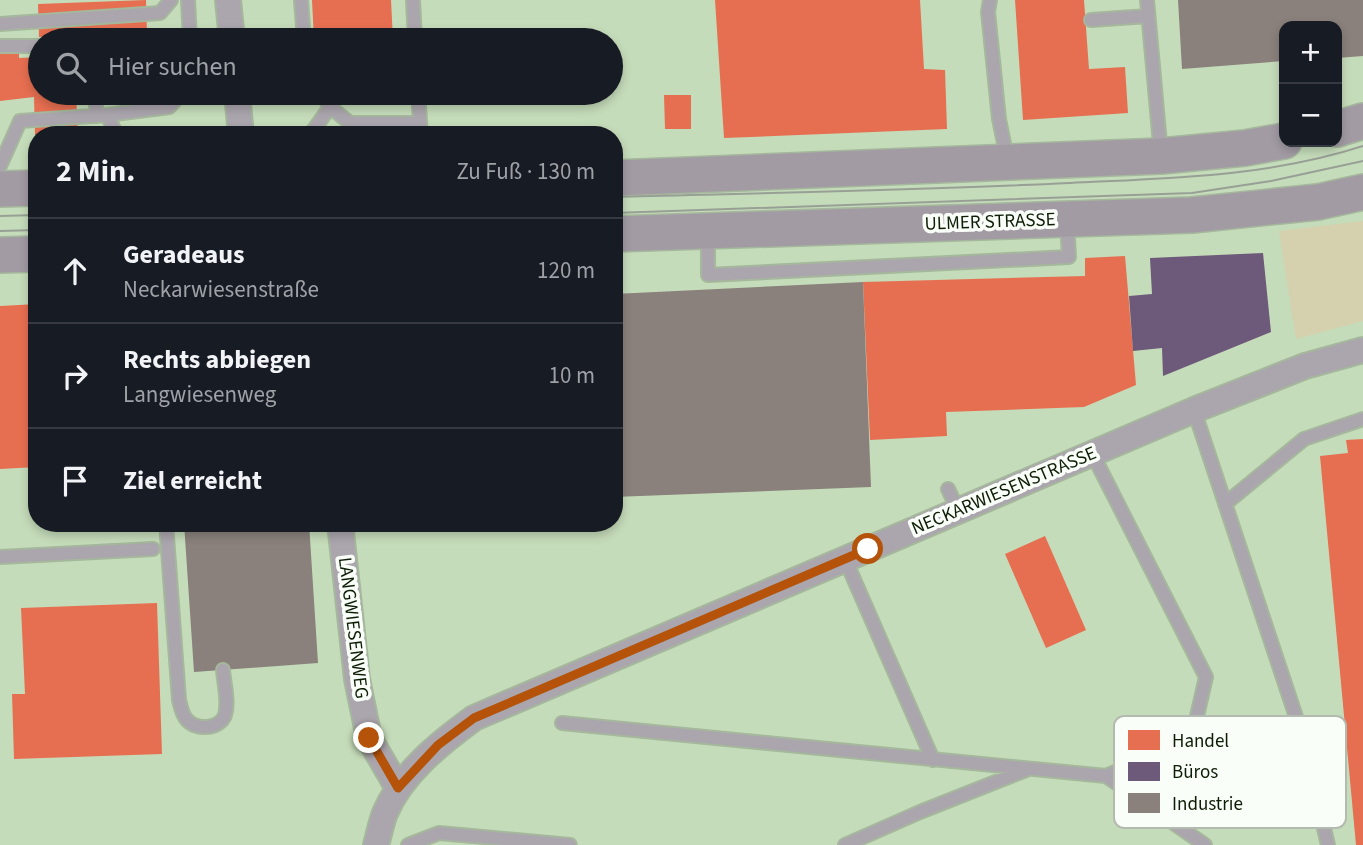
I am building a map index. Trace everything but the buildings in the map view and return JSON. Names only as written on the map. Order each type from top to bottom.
[{"type":"street","points":[[228,0],[231,28]]},
{"type":"street","points":[[238,105],[240,126]]},
{"type":"street","points":[[1342,127],[1363,121]]},
{"type":"street","points":[[623,178],[1161,156],[1279,142]]},
{"type":"street","points":[[0,188],[28,188]]},
{"type":"street","name":"ULMER STRASSE","points":[[623,234],[1192,215],[1318,202],[1363,192]]},
{"type":"street","points":[[0,256],[28,254]]},
{"type":"street","name":"NECKARWIESENSTRASSE","points":[[398,788],[438,745],[474,718],[845,559],[953,500],[1093,453],[1305,366],[1363,350]]},
{"type":"street","name":"LANGWIESENWEG","points":[[341,532],[357,679],[369,738],[398,788]]},
{"type":"street","points":[[376,845],[384,814],[398,788]]},
{"type":"lane","points":[[0,24],[160,13],[171,0]]},
{"type":"lane","points":[[188,0],[189,28]]},
{"type":"lane","points":[[301,0],[303,28]]},
{"type":"lane","points":[[413,0],[414,28]]},
{"type":"lane","points":[[990,0],[988,12],[999,119],[1008,162]]},
{"type":"lane","points":[[1147,0],[1161,156]]},
{"type":"lane","points":[[1091,20],[1148,16]]},
{"type":"lane","points":[[0,46],[28,46]]},
{"type":"lane","points":[[98,105],[110,126]]},
{"type":"lane","points":[[0,166],[20,121],[102,115],[171,105]]},
{"type":"lane","points":[[419,105],[420,126]]},
{"type":"lane","points":[[316,126],[330,107],[350,123],[385,126]]},
{"type":"lane","points":[[1194,410],[1297,716]]},
{"type":"lane","points":[[1225,504],[1304,439],[1363,419]]},
{"type":"lane","points":[[1093,453],[1206,677],[1197,716]]},
{"type":"lane","points":[[167,532],[179,700],[185,719],[192,724],[213,726],[220,722],[225,714],[223,670]]},
{"type":"lane","points":[[0,557],[153,549]]},
{"type":"lane","points":[[845,559],[933,760]]},
{"type":"lane","points":[[562,723],[1106,776],[1114,772]]},
{"type":"lane","points":[[845,845],[1030,769]]},
{"type":"lane","points":[[1106,776],[1114,782]]},
{"type":"lane","points":[[1181,828],[1205,845]]},
{"type":"lane","points":[[408,845],[439,833],[570,845]]},
{"type":"shaded area","points":[[1363,221],[1363,321],[1296,339],[1279,231]]},
{"type":"tram line","points":[[623,197],[956,188],[1181,177],[1291,164],[1363,146]]},
{"type":"tram line","points":[[623,213],[1192,193],[1271,181],[1363,161]]},
{"type":"tram line","points":[[0,216],[28,215]]},
{"type":"tram line","points":[[0,231],[28,230]]},
{"type":"route","points":[[369,738],[398,788],[438,745],[474,718],[868,549]]}]
